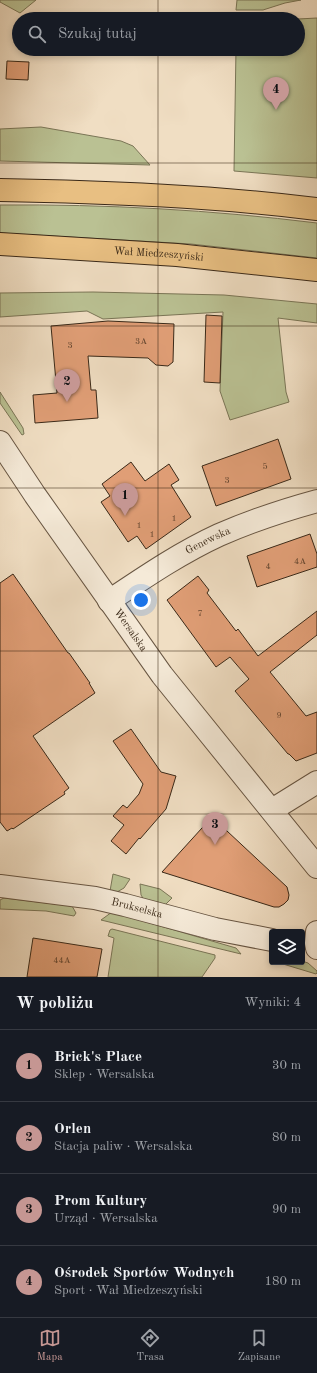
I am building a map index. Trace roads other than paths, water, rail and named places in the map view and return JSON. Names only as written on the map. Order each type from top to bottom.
[{"type":"main road","points":[[0,190],[177,196],[317,209]]},
{"type":"main road","name":"Wał Miedzeszyński","points":[[0,244],[177,255],[317,270]]},
{"type":"street","name":"Wersalska","points":[[0,442],[35,496],[162,675],[272,810],[317,868]]},
{"type":"street","name":"Genewska","points":[[109,601],[174,559],[219,535],[260,518],[317,501]]},
{"type":"street","points":[[272,810],[317,782]]},
{"type":"street","name":"Brukselska","points":[[0,886],[95,898],[125,904],[215,929],[269,939]]},
{"type":"place","name":"Ośrodek Sportów Wodnych","points":[[276,110]]},
{"type":"place","name":"Orlen","points":[[67,402]]},
{"type":"place","name":"Brick's Place","points":[[125,516]]},
{"type":"place","name":"Prom Kultury","points":[[215,845]]}]
